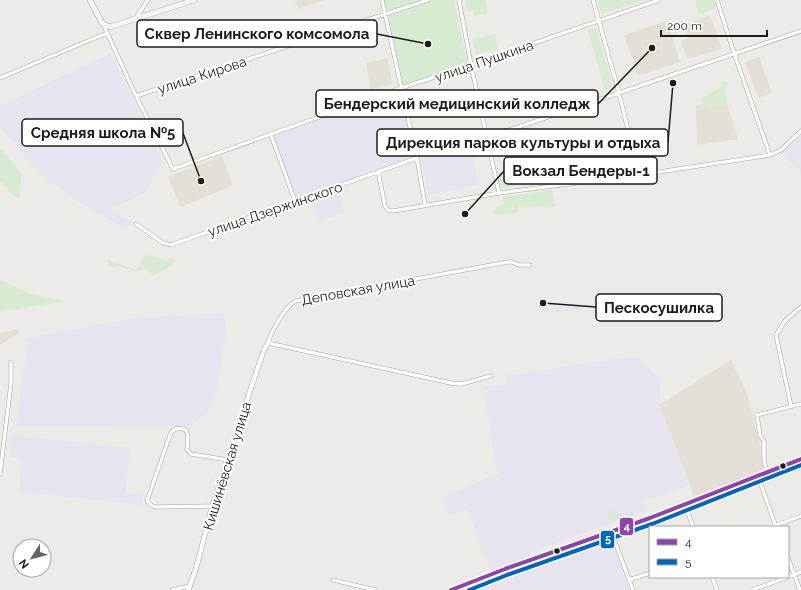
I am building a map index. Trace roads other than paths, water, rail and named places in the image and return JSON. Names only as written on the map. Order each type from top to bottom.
[{"type":"main road","points":[[90,0],[102,23],[110,27],[194,0]]},
{"type":"main road","points":[[451,590],[458,589],[505,569],[648,519],[801,459]]},
{"type":"street","points":[[134,20],[148,0]]},
{"type":"street","points":[[382,0],[417,158],[425,205]]},
{"type":"street","name":"улица Кирова","points":[[136,96],[428,0]]},
{"type":"street","points":[[459,0],[471,65],[499,192]]},
{"type":"street","points":[[593,0],[619,93],[639,175]]},
{"type":"street","name":"улица Пушкина","points":[[136,96],[173,169],[401,88],[659,0]]},
{"type":"street","points":[[718,0],[734,53],[770,155]]},
{"type":"street","points":[[102,23],[136,96]]},
{"type":"street","points":[[487,135],[509,130],[801,31]]},
{"type":"street","points":[[0,78],[107,33]]},
{"type":"street","points":[[378,171],[384,203],[388,210],[393,210],[499,192],[639,175],[770,155],[781,150],[801,131]]},
{"type":"street","points":[[271,135],[295,201]]},
{"type":"street","name":"улица Дзержинского","points":[[136,224],[163,243],[171,245],[417,158]]},
{"type":"street","name":"Деповская улица","points":[[268,343],[273,330],[289,305],[296,301],[508,262],[519,265],[530,265]]},
{"type":"street","points":[[791,406],[776,334],[785,321],[801,308]]},
{"type":"street","points":[[268,343],[450,384],[461,384],[491,376]]},
{"type":"street","name":"Кишинёвская улица","points":[[189,588],[213,506],[264,350],[268,343]]},
{"type":"street","points":[[0,474],[11,383],[11,362]]},
{"type":"street","points":[[767,472],[764,460],[764,441],[760,436],[757,415],[801,404]]},
{"type":"street","points":[[213,506],[157,507],[152,506],[147,501],[170,434],[177,429],[186,430],[188,436],[187,449],[191,454],[228,460]]},
{"type":"street","points":[[758,476],[775,526]]},
{"type":"street","points":[[685,504],[693,526]]},
{"type":"street","points":[[777,526],[801,516]]},
{"type":"street","points":[[611,531],[633,590]]},
{"type":"street","points":[[789,561],[800,590]]},
{"type":"street","points":[[789,576],[801,572]]},
{"type":"street","points":[[629,580],[649,573]]},
{"type":"street","points":[[712,578],[717,590]]},
{"type":"street","points":[[752,590],[785,578]]},
{"type":"street","points":[[333,580],[375,590]]},
{"type":"street","points":[[172,590],[189,588]]},
{"type":"place","name":"Сквер Ленинского комсомола","points":[[428,44]]},
{"type":"place","name":"Бендерский медицинский колледж","points":[[652,48]]},
{"type":"place","name":"Дирекция парков культуры и отдыха","points":[[673,83]]},
{"type":"place","name":"Средняя школа №5","points":[[201,181]]},
{"type":"place","name":"Вокзал Бендеры-1","points":[[465,214]]},
{"type":"place","name":"Пескосушилка","points":[[543,303]]}]
